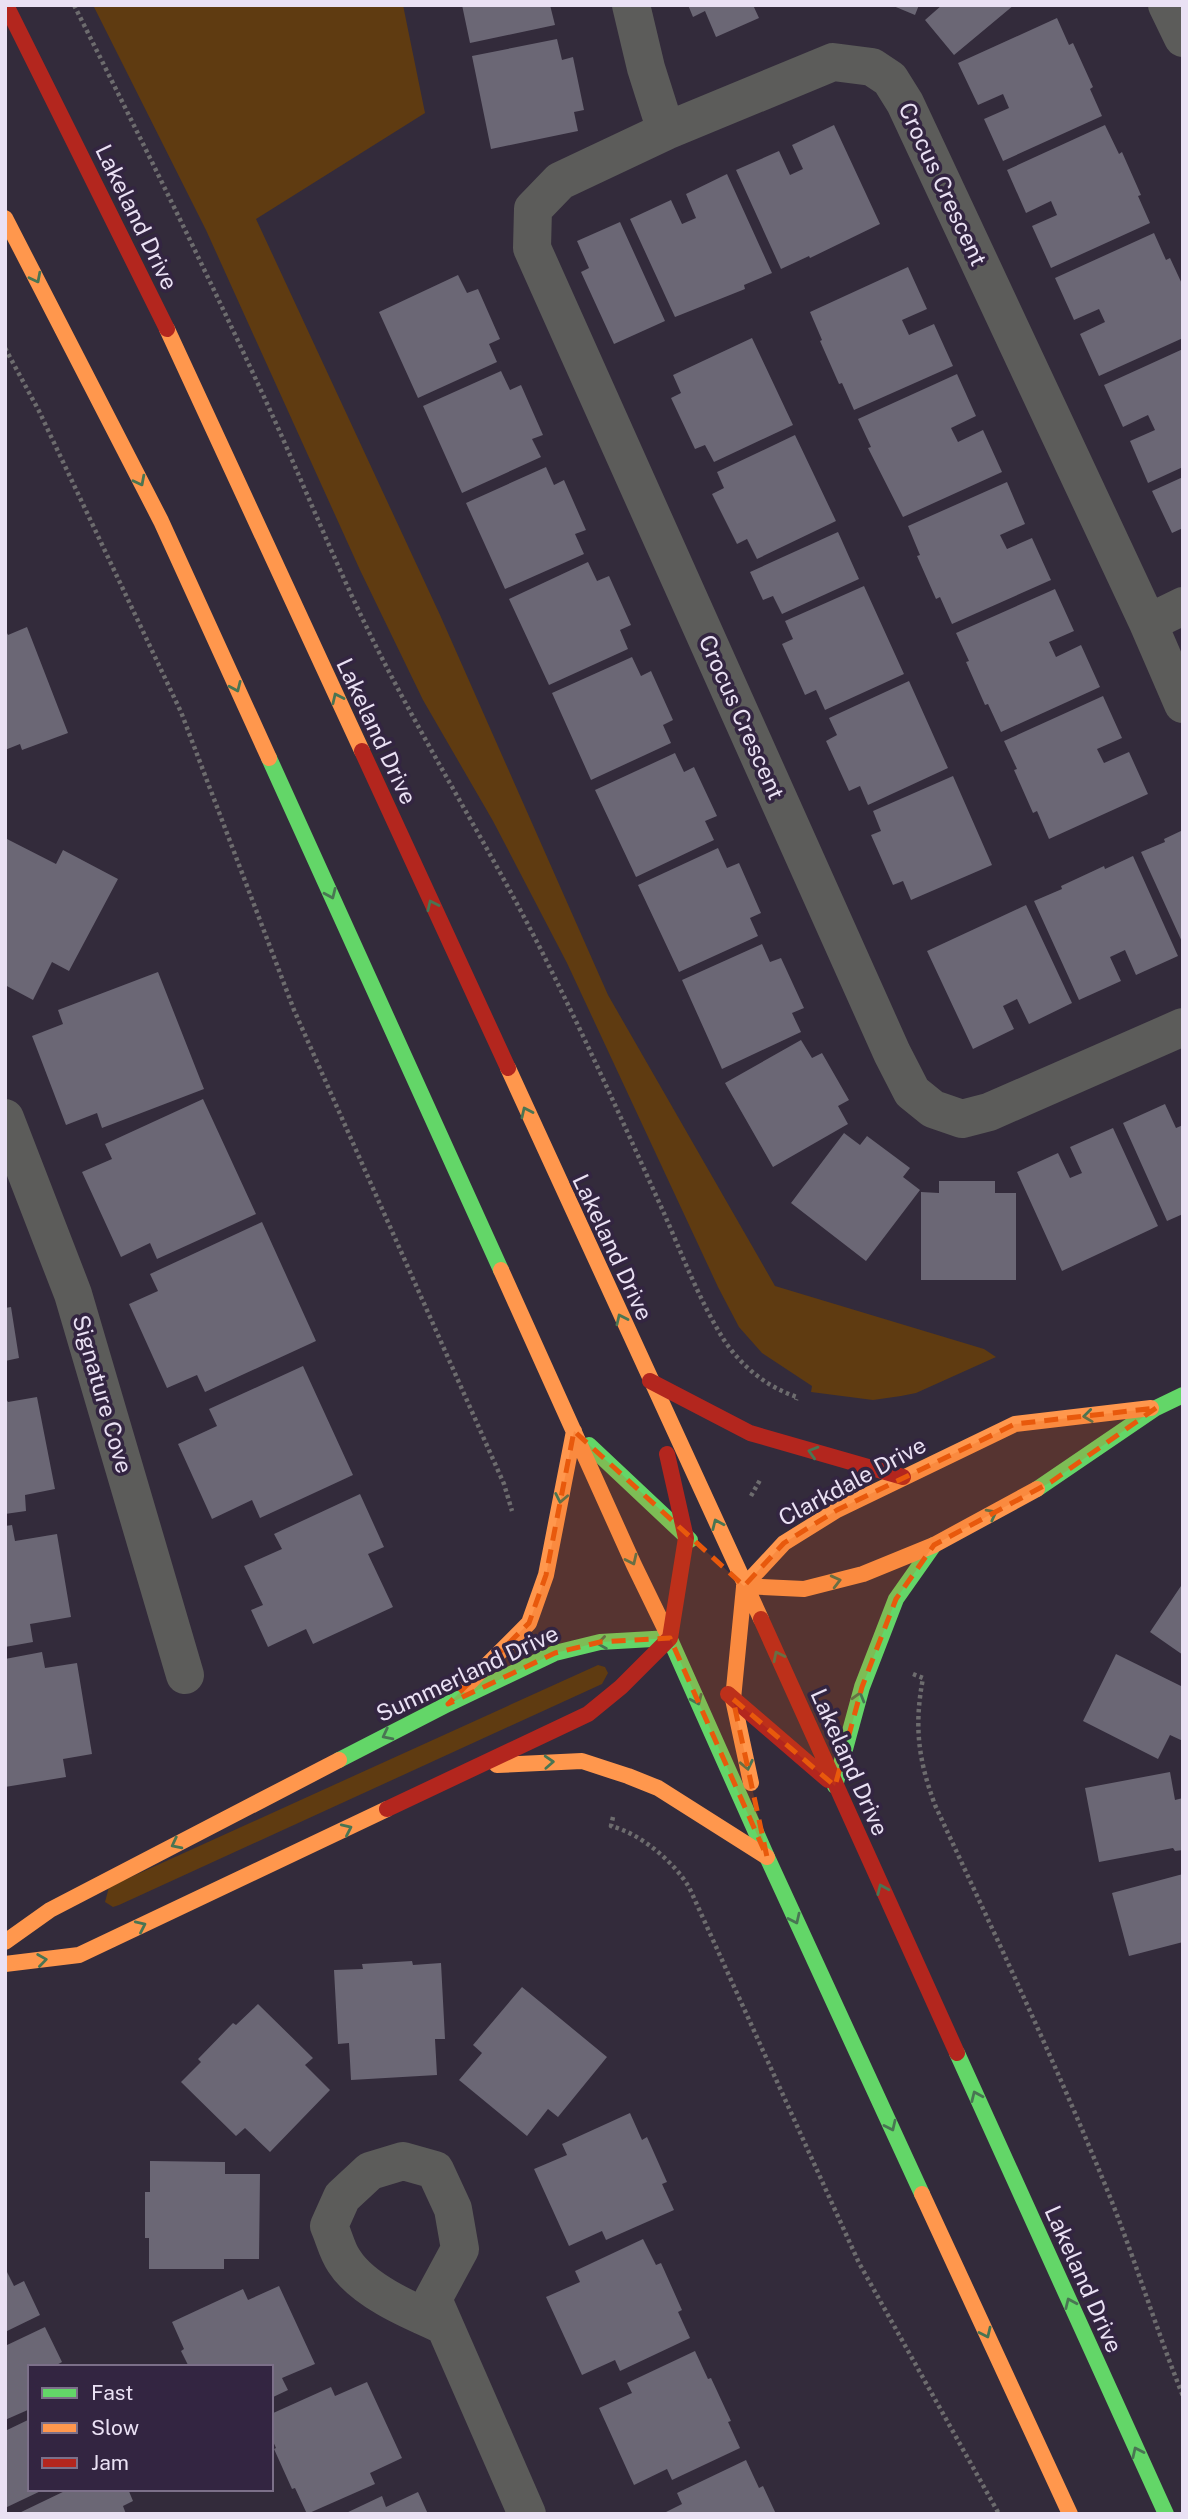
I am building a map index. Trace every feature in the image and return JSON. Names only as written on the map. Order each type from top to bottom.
[{"type":"main road","name":"Lakeland Drive","points":[[6,5],[178,351],[787,1675],[1166,2514]]},
{"type":"main road","points":[[5,218],[161,521],[670,1638],[767,1857],[1070,2514]]},
{"type":"main road","points":[[650,1381],[750,1433],[903,1477]]},
{"type":"main road","points":[[5,1965],[79,1955],[588,1714],[621,1687],[670,1638],[686,1538],[650,1381]]},
{"type":"main road","name":"Clarkdale Drive","points":[[744,1586],[804,1589],[863,1574],[934,1545],[1051,1482],[1156,1408],[1183,1395]]},
{"type":"main road","name":"Clarkdale Drive","points":[[744,1586],[784,1543],[837,1510],[1015,1424],[1156,1408]]},
{"type":"main road","points":[[574,1431],[686,1538],[744,1586],[733,1699],[767,1857]]},
{"type":"main road","points":[[448,1704],[529,1623],[546,1575],[574,1431]]},
{"type":"main road","points":[[715,1681],[835,1786],[862,1687],[896,1599],[934,1545]]},
{"type":"main road","points":[[670,1638],[697,1664]]},
{"type":"main road","name":"Summerland Drive","points":[[5,1942],[50,1910],[448,1704],[555,1653],[600,1642],[670,1638]]},
{"type":"main road","points":[[480,1766],[582,1761],[658,1788],[767,1857]]},
{"type":"street","points":[[631,5],[646,68],[666,131]]},
{"type":"street","points":[[1167,5],[1183,38]]},
{"type":"street","name":"Crocus Crescent","points":[[1183,704],[1148,623],[905,103],[890,79],[872,67],[832,62],[666,131],[560,181],[533,209],[531,248],[892,1053],[912,1092],[933,1109],[962,1119],[989,1112],[1183,1027]]},
{"type":"street","points":[[1148,623],[1183,606]]},
{"type":"street","name":"Signature Cove","points":[[5,1118],[73,1294],[185,1675]]},
{"type":"street","points":[[443,2325],[527,2514]]},
{"type":"path","points":[[74,5],[260,387],[368,629],[433,754],[491,854],[549,964],[723,1339],[740,1361],[761,1380],[778,1391],[797,1397],[796,1400]]},
{"type":"path","points":[[5,348],[39,411],[181,712],[295,1010],[504,1484],[512,1514]]},
{"type":"path","points":[[903,1671],[923,1678],[917,1710],[918,1743],[924,1775],[935,1805],[1053,2059],[1109,2195],[1183,2396]]},
{"type":"path","points":[[614,1815],[611,1826],[668,1860],[690,1887],[859,2263],[999,2514]]},
{"type":"highlighted area","points":[[1156,1408],[1051,1482],[934,1545],[896,1599],[862,1687],[835,1786],[733,1699],[767,1857],[670,1638],[600,1642],[555,1653],[448,1704],[529,1623],[546,1575],[574,1431],[744,1586],[784,1543],[837,1510],[1015,1424]]},
{"type":"shaded area","points":[[93,5],[403,5],[425,113],[256,219],[440,615],[608,995],[775,1286],[984,1349],[996,1357],[916,1393],[873,1400],[811,1392],[812,1386],[762,1353],[739,1327],[567,963],[493,821],[423,700],[360,570],[206,230]]},
{"type":"shaded area","points":[[598,1665],[605,1667],[608,1673],[602,1684],[119,1905],[113,1907],[105,1902],[109,1887]]},
{"type":"building","points":[[462,5],[550,5],[555,25],[470,43]]},
{"type":"building","points":[[688,5],[753,5],[759,18],[716,37],[705,11],[693,17]]},
{"type":"building","points":[[891,5],[919,5],[915,15]]},
{"type":"building","points":[[942,5],[1014,5],[954,55],[925,20]]},
{"type":"building","points":[[1057,18],[1069,45],[1073,43],[1093,87],[1090,89],[1102,116],[1003,161],[984,119],[1009,108],[1003,94],[978,105],[958,63]]},
{"type":"building","points":[[557,39],[562,60],[573,57],[584,110],[574,112],[578,131],[491,149],[472,56]]},
{"type":"building","points":[[834,125],[880,224],[781,269],[736,170],[779,151],[790,175],[803,169],[792,145]]},
{"type":"building","points":[[1105,125],[1119,154],[1122,152],[1150,223],[1051,268],[1032,226],[1057,215],[1051,201],[1026,213],[1007,170]]},
{"type":"building","points":[[727,174],[772,273],[744,285],[745,289],[675,317],[630,219],[671,200],[682,224],[696,218],[686,194]]},
{"type":"building","points":[[620,222],[665,321],[614,344],[581,272],[589,268],[577,241]]},
{"type":"building","points":[[1154,233],[1166,260],[1170,258],[1183,286],[1183,338],[1099,376],[1080,334],[1105,322],[1099,309],[1074,320],[1055,278]]},
{"type":"building","points":[[908,267],[927,309],[902,320],[909,335],[934,324],[953,366],[854,410],[842,383],[839,384],[810,312]]},
{"type":"building","points":[[458,275],[467,293],[478,289],[500,339],[489,344],[497,362],[418,398],[379,312]]},
{"type":"building","points":[[752,338],[793,425],[714,462],[705,445],[695,449],[671,398],[681,393],[673,375]]},
{"type":"building","points":[[1183,349],[1183,467],[1148,483],[1130,441],[1155,430],[1148,415],[1123,427],[1104,385]]},
{"type":"building","points":[[501,371],[510,390],[521,385],[543,435],[532,439],[541,457],[462,493],[423,406]]},
{"type":"building","points":[[957,374],[976,416],[951,428],[958,442],[983,430],[1002,472],[903,517],[868,448],[871,447],[858,419]]},
{"type":"building","points":[[795,435],[836,521],[757,559],[747,539],[737,544],[712,494],[724,488],[717,472]]},
{"type":"building","points":[[546,467],[554,485],[564,480],[586,530],[575,534],[584,554],[505,589],[466,503]]},
{"type":"building","points":[[1183,477],[1183,528],[1172,533],[1152,491]]},
{"type":"building","points":[[1007,482],[1025,524],[1000,535],[1007,549],[1032,538],[1051,580],[952,624],[940,597],[936,599],[917,556],[920,555],[908,526]]},
{"type":"building","points":[[838,532],[859,579],[782,614],[773,596],[763,600],[750,572]]},
{"type":"building","points":[[588,562],[597,581],[609,576],[631,625],[620,630],[628,649],[549,685],[509,599]]},
{"type":"building","points":[[864,586],[904,674],[825,710],[816,690],[805,695],[782,644],[793,639],[785,621]]},
{"type":"building","points":[[1055,589],[1074,631],[1049,642],[1056,657],[1081,645],[1100,687],[1001,732],[988,704],[985,705],[956,633]]},
{"type":"building","points":[[27,627],[68,733],[22,750],[20,744],[5,750],[5,629],[8,635]]},
{"type":"building","points":[[632,657],[641,676],[651,671],[673,720],[663,725],[671,743],[591,780],[552,693]]},
{"type":"building","points":[[909,681],[948,768],[868,805],[860,786],[849,791],[826,741],[837,735],[829,718]]},
{"type":"building","points":[[1103,696],[1122,738],[1097,749],[1104,763],[1129,752],[1148,794],[1049,839],[1037,811],[1033,813],[1004,741]]},
{"type":"building","points":[[675,753],[684,772],[694,767],[717,816],[705,821],[714,840],[636,877],[595,790]]},
{"type":"building","points":[[953,776],[992,865],[911,900],[903,881],[893,885],[871,835],[881,831],[873,811]]},
{"type":"building","points":[[1183,830],[1183,944],[1141,852],[1165,842],[1164,839]]},
{"type":"building","points":[[5,838],[56,864],[63,850],[118,879],[69,971],[52,962],[33,1000],[5,985]]},
{"type":"building","points":[[718,848],[727,868],[739,863],[761,913],[750,918],[758,936],[679,972],[638,885]]},
{"type":"building","points":[[1133,856],[1178,956],[1136,975],[1125,950],[1110,957],[1121,981],[1079,1000],[1034,901],[1104,866],[1105,869]]},
{"type":"building","points":[[1026,905],[1072,1003],[1029,1024],[1017,999],[1003,1006],[1014,1029],[973,1049],[927,951]]},
{"type":"building","points":[[762,944],[770,962],[781,958],[804,1008],[792,1013],[801,1032],[722,1069],[682,980]]},
{"type":"building","points":[[158,972],[204,1089],[102,1128],[97,1113],[66,1125],[32,1036],[63,1024],[58,1010]]},
{"type":"building","points":[[801,1040],[812,1058],[822,1053],[849,1100],[838,1106],[848,1124],[773,1167],[725,1083]]},
{"type":"building","points":[[203,1099],[256,1214],[157,1259],[150,1243],[121,1257],[82,1172],[112,1159],[105,1144]]},
{"type":"building","points":[[1165,1104],[1176,1128],[1183,1125],[1183,1214],[1167,1221],[1123,1123]]},
{"type":"building","points":[[1113,1128],[1158,1226],[1062,1271],[1017,1172],[1058,1153],[1070,1178],[1082,1173],[1070,1147]]},
{"type":"building","points":[[844,1133],[860,1145],[867,1136],[910,1168],[903,1177],[920,1190],[866,1261],[791,1203]]},
{"type":"building","points":[[939,1181],[995,1181],[995,1193],[1016,1193],[1016,1280],[921,1280],[921,1192],[939,1193]]},
{"type":"building","points":[[262,1222],[316,1341],[205,1392],[197,1375],[167,1388],[129,1304],[158,1291],[150,1274]]},
{"type":"building","points":[[11,1307],[19,1358],[5,1361],[5,1308]]},
{"type":"building","points":[[303,1366],[353,1475],[260,1518],[252,1500],[212,1519],[178,1444],[217,1426],[209,1409]]},
{"type":"building","points":[[5,1397],[8,1402],[37,1397],[55,1489],[25,1495],[26,1511],[5,1514]]},
{"type":"building","points":[[360,1494],[384,1547],[368,1554],[393,1607],[313,1644],[306,1629],[268,1647],[251,1610],[263,1605],[244,1566],[282,1549],[274,1534]]},
{"type":"building","points":[[12,1525],[15,1541],[57,1534],[71,1617],[30,1624],[33,1642],[5,1647],[5,1526]]},
{"type":"building","points":[[1183,1583],[1183,1655],[1150,1632]]},
{"type":"building","points":[[42,1652],[45,1668],[77,1663],[92,1754],[63,1759],[66,1777],[5,1787],[5,1659]]},
{"type":"building","points":[[1116,1654],[1183,1687],[1183,1741],[1170,1735],[1158,1759],[1083,1721]]},
{"type":"building","points":[[1170,1772],[1175,1800],[1183,1798],[1183,1850],[1175,1851],[1173,1848],[1099,1862],[1085,1788]]},
{"type":"building","points":[[1183,1874],[1183,1942],[1129,1956],[1112,1893]]},
{"type":"building","points":[[412,1961],[413,1965],[441,1963],[445,2039],[435,2039],[437,2075],[351,2080],[349,2043],[338,2044],[334,1970],[363,1969],[362,1964]]},
{"type":"building","points":[[522,1987],[607,2057],[558,2117],[548,2109],[527,2136],[459,2080],[482,2053],[473,2045]]},
{"type":"building","points":[[258,2004],[313,2058],[305,2065],[330,2090],[270,2152],[245,2128],[236,2136],[181,2082],[201,2062],[198,2059],[233,2023],[236,2025]]},
{"type":"building","points":[[630,2113],[642,2140],[647,2137],[667,2182],[662,2184],[674,2210],[606,2240],[602,2231],[569,2246],[534,2169],[567,2155],[562,2144]]},
{"type":"building","points":[[150,2161],[225,2162],[225,2174],[260,2174],[259,2259],[224,2259],[224,2269],[149,2269],[149,2238],[145,2238],[145,2192],[150,2192]]},
{"type":"building","points":[[643,2239],[656,2265],[661,2263],[682,2310],[678,2312],[690,2338],[620,2371],[615,2360],[582,2375],[546,2297],[580,2282],[575,2271]]},
{"type":"building","points":[[5,2268],[14,2286],[24,2281],[40,2315],[5,2332]]},
{"type":"building","points":[[279,2286],[315,2364],[282,2378],[288,2390],[273,2397],[273,2365],[188,2365],[172,2322],[243,2289],[248,2300]]},
{"type":"building","points":[[45,2327],[62,2362],[57,2365],[28,2365],[28,2410],[5,2420],[5,2346]]},
{"type":"building","points":[[695,2351],[731,2421],[728,2422],[740,2448],[672,2480],[667,2469],[634,2485],[599,2408],[632,2393],[627,2383]]},
{"type":"building","points":[[367,2382],[402,2458],[370,2473],[375,2484],[307,2514],[274,2449],[273,2413],[331,2387],[335,2396]]},
{"type":"building","points":[[28,2420],[28,2491],[41,2491],[5,2508],[5,2431]]},
{"type":"building","points":[[746,2460],[759,2488],[763,2486],[776,2514],[662,2514],[682,2504],[677,2493]]},
{"type":"building","points":[[65,2491],[129,2491],[133,2501],[123,2506],[126,2514],[17,2514]]},
{"type":"building","points":[[418,2492],[428,2514],[344,2514],[382,2496],[386,2507]]},
{"type":"traffic: fast","points":[[269,758],[501,1270]]},
{"type":"traffic: fast","points":[[1037,1489],[1156,1408],[1183,1395]]},
{"type":"traffic: fast","points":[[589,1445],[690,1540]]},
{"type":"traffic: fast","points":[[835,1786],[862,1687],[896,1599],[934,1545]]},
{"type":"traffic: fast","points":[[669,1637],[922,2194]]},
{"type":"traffic: fast","points":[[339,1760],[555,1653],[600,1642],[670,1638]]},
{"type":"traffic: fast","points":[[957,2053],[1166,2514]]},
{"type":"traffic: slow","points":[[5,218],[161,521],[269,758]]},
{"type":"traffic: slow","points":[[167,329],[362,751]]},
{"type":"traffic: slow","points":[[508,1068],[761,1619]]},
{"type":"traffic: slow","points":[[501,1270],[669,1637]]},
{"type":"traffic: slow","points":[[744,1586],[784,1543],[837,1510],[1015,1424],[1151,1408]]},
{"type":"traffic: slow","points":[[467,1685],[529,1623],[546,1575],[574,1431]]},
{"type":"traffic: slow","points":[[744,1586],[804,1589],[863,1574],[934,1545],[1037,1489]]},
{"type":"traffic: slow","points":[[744,1587],[733,1699],[751,1783]]},
{"type":"traffic: slow","points":[[5,1942],[50,1910],[339,1760]]},
{"type":"traffic: slow","points":[[497,1765],[582,1761],[628,1776],[658,1788],[767,1857]]},
{"type":"traffic: slow","points":[[5,1964],[79,1955],[387,1809]]},
{"type":"traffic: slow","points":[[922,2194],[1070,2514]]},
{"type":"traffic: jam","points":[[6,5],[167,329]]},
{"type":"traffic: jam","points":[[362,751],[508,1068]]},
{"type":"traffic: jam","points":[[650,1381],[750,1433],[903,1477]]},
{"type":"traffic: jam","points":[[667,1454],[686,1538],[670,1638]]},
{"type":"traffic: jam","points":[[761,1619],[957,2053]]},
{"type":"traffic: jam","points":[[387,1809],[588,1714],[621,1687],[670,1638]]},
{"type":"traffic: jam","points":[[728,1694],[828,1780]]}]
